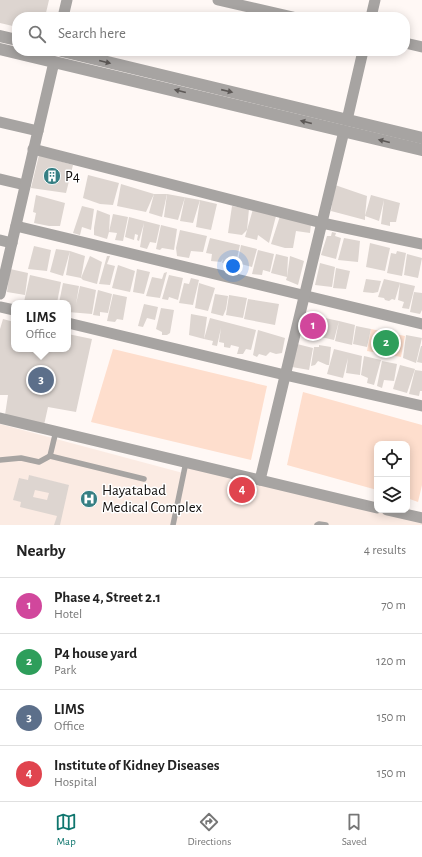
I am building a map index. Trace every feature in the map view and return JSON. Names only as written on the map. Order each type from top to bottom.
[{"type":"street","points":[[64,12],[67,0]]},
{"type":"street","points":[[218,0],[271,12]]},
{"type":"street","points":[[372,12],[375,0]]},
{"type":"street","points":[[0,36],[12,39]]},
{"type":"street","points":[[410,44],[422,47]]},
{"type":"street","points":[[0,49],[12,52]]},
{"type":"street","points":[[29,56],[54,62],[119,71],[346,125],[422,138]]},
{"type":"street","points":[[76,56],[119,71]]},
{"type":"street","points":[[260,480],[362,56]]},
{"type":"street","points":[[0,294],[54,62]]},
{"type":"street","points":[[0,122],[38,131]]},
{"type":"street","points":[[346,125],[422,150]]},
{"type":"street","points":[[33,149],[322,223],[422,244]]},
{"type":"street","points":[[0,179],[25,185]]},
{"type":"street","points":[[16,226],[422,324]]},
{"type":"street","points":[[0,240],[12,243]]},
{"type":"street","points":[[0,307],[11,309]]},
{"type":"street","points":[[71,324],[422,406]]},
{"type":"street","points":[[0,418],[374,507]]},
{"type":"street","points":[[400,513],[422,518]]},
{"type":"lane","points":[[50,456],[56,431]]},
{"type":"lane","points":[[0,460],[21,458],[39,462],[50,456],[144,479]]},
{"type":"lane","points":[[172,525],[186,462]]},
{"type":"lane","points":[[316,525],[326,525]]},
{"type":"shaded area","points":[[371,329],[405,336],[401,357],[367,351]]},
{"type":"shaded area","points":[[113,349],[267,386],[251,460],[91,422]]},
{"type":"shaded area","points":[[303,392],[422,425],[422,485],[418,502],[410,499],[410,441],[374,441],[374,489],[287,465]]},
{"type":"shaded area","name":"Hayatabad Medical Complex","points":[[0,424],[183,473],[186,462],[374,507],[374,513],[397,513],[422,519],[422,525],[0,525]]},
{"type":"building","points":[[0,0],[49,0],[46,12],[12,12],[12,26],[0,23]]},
{"type":"building","name":"P4","points":[[39,155],[73,165],[66,193],[31,188]]},
{"type":"building","name":"P4","points":[[88,175],[119,183],[113,205],[100,204],[83,198]]},
{"type":"building","points":[[121,184],[154,194],[146,212],[117,206]]},
{"type":"building","points":[[335,185],[367,196],[365,220],[331,211]]},
{"type":"building","points":[[154,194],[167,194],[162,217],[149,213]]},
{"type":"building","points":[[167,194],[185,197],[178,220],[164,217]]},
{"type":"building","name":"P4","points":[[36,195],[65,203],[60,226],[49,226],[34,223],[36,213],[33,212]]},
{"type":"building","points":[[371,195],[400,203],[396,222],[390,222],[390,226],[381,224],[384,200],[379,221],[365,216]]},
{"type":"building","points":[[185,197],[200,200],[193,223],[180,221]]},
{"type":"building","points":[[200,200],[217,204],[211,230],[196,227]]},
{"type":"building","name":"P4","points":[[82,206],[94,209],[91,230],[82,227],[80,235],[73,233]]},
{"type":"building","points":[[232,206],[249,209],[247,230],[242,235],[228,233]]},
{"type":"building","points":[[253,209],[276,216],[269,243],[258,235],[257,240],[245,237]]},
{"type":"building","name":"P4","points":[[97,210],[110,215],[107,239],[94,235]]},
{"type":"building","name":"P4","points":[[113,214],[128,217],[123,241],[115,240],[117,233],[109,232]]},
{"type":"building","points":[[280,216],[311,224],[310,233],[296,231],[293,248],[285,248],[271,244]]},
{"type":"building","points":[[129,217],[160,225],[156,243],[150,242],[147,249],[140,247],[144,223],[139,241],[137,240],[138,235],[135,234],[134,240],[125,237]]},
{"type":"building","points":[[161,225],[177,229],[174,250],[162,248],[160,250],[156,249]]},
{"type":"building","points":[[180,230],[207,236],[203,252],[191,251],[189,258],[177,256],[176,248]]},
{"type":"building","points":[[332,232],[336,233],[335,236],[341,238],[336,259],[321,255],[327,236],[331,236]]},
{"type":"building","points":[[210,238],[240,245],[236,263],[234,263],[235,261],[228,260],[227,262],[222,263],[223,259],[221,262],[211,261],[212,254],[206,253]]},
{"type":"building","points":[[344,238],[360,241],[358,262],[338,260]]},
{"type":"building","points":[[370,243],[390,248],[385,271],[366,267]]},
{"type":"building","points":[[241,245],[257,249],[252,267],[241,264],[240,266],[237,266]]},
{"type":"building","points":[[34,246],[51,250],[47,271],[28,269]]},
{"type":"building","points":[[56,249],[70,251],[63,276],[50,272]]},
{"type":"building","points":[[258,250],[274,254],[270,272],[263,270],[262,275],[252,274]]},
{"type":"building","points":[[70,251],[85,256],[81,278],[66,275]]},
{"type":"building","points":[[397,251],[406,253],[402,276],[387,273],[391,253],[396,254]]},
{"type":"building","points":[[276,254],[288,257],[287,277],[271,273]]},
{"type":"building","points":[[407,254],[422,258],[418,278],[404,275]]},
{"type":"building","points":[[90,256],[102,262],[97,284],[81,278]]},
{"type":"building","points":[[107,256],[110,256],[107,264],[115,266],[110,285],[99,284]]},
{"type":"building","points":[[290,256],[304,261],[298,285],[286,280]]},
{"type":"building","points":[[320,263],[335,267],[332,287],[315,285]]},
{"type":"building","points":[[118,265],[135,271],[130,292],[112,288]]},
{"type":"building","points":[[336,268],[350,271],[346,289],[333,288]]},
{"type":"building","points":[[10,269],[28,273],[25,295],[7,292]]},
{"type":"building","points":[[137,269],[150,272],[144,294],[133,292]]},
{"type":"building","points":[[167,272],[160,298],[146,296],[152,277],[162,279],[164,273]]},
{"type":"building","points":[[30,275],[61,282],[58,300],[24,300]]},
{"type":"building","points":[[169,275],[183,278],[178,300],[169,297],[168,300],[162,299]]},
{"type":"building","points":[[191,278],[199,280],[193,305],[179,303],[184,283],[189,284]]},
{"type":"building","points":[[366,279],[381,281],[378,292],[363,292]]},
{"type":"building","points":[[384,279],[415,286],[409,309],[402,308],[404,302],[398,300],[400,283],[395,300],[392,299],[389,301],[378,297]]},
{"type":"building","points":[[63,283],[79,286],[76,304],[80,286],[96,290],[92,314],[71,312],[71,300],[60,300]]},
{"type":"building","points":[[199,283],[215,288],[208,311],[195,308]]},
{"type":"building","points":[[98,290],[112,294],[108,313],[100,312],[100,316],[93,315]]},
{"type":"building","points":[[414,292],[422,293],[422,310],[420,314],[410,312]]},
{"type":"building","points":[[113,294],[127,297],[123,320],[117,319],[115,322],[107,321]]},
{"type":"building","points":[[215,294],[228,296],[226,309],[223,316],[211,313]]},
{"type":"building","points":[[229,295],[247,298],[243,318],[226,315]]},
{"type":"building","points":[[248,299],[279,304],[275,325],[244,319]]},
{"type":"building","points":[[144,304],[158,307],[155,320],[147,318],[143,327],[138,326]]},
{"type":"building","points":[[161,308],[174,310],[170,333],[167,335],[162,335],[162,332],[156,329]]},
{"type":"building","points":[[191,314],[207,317],[204,339],[189,335]]},
{"type":"building","points":[[309,314],[323,317],[318,337],[303,334]]},
{"type":"building","points":[[210,318],[256,330],[251,350],[246,349],[243,354],[237,354],[239,347],[231,345],[230,348],[224,347],[224,343],[219,342],[221,328],[217,346],[212,345],[213,341],[204,339]]},
{"type":"building","points":[[325,318],[339,321],[334,340],[321,337]]},
{"type":"building","points":[[3,319],[11,321],[11,352],[71,352],[71,335],[92,339],[76,412],[48,407],[44,425],[5,415],[8,395],[0,395],[0,329]]},
{"type":"building","points":[[339,321],[355,325],[352,345],[335,341]]},
{"type":"building","points":[[356,326],[371,329],[367,347],[353,344]]},
{"type":"building","points":[[258,330],[285,338],[282,353],[276,354],[270,352],[266,356],[259,354],[257,357],[253,355]]},
{"type":"building","points":[[406,335],[422,338],[416,363],[403,358]]},
{"type":"building","points":[[297,344],[313,348],[309,370],[292,367]]},
{"type":"building","points":[[319,345],[331,347],[329,365],[318,361],[315,365],[311,366],[314,347],[319,347]]},
{"type":"building","points":[[422,346],[422,363],[417,362]]},
{"type":"building","points":[[334,349],[362,356],[360,375],[346,373],[348,358],[343,378],[327,374]]},
{"type":"building","points":[[364,356],[381,360],[374,385],[367,383],[368,378],[361,375]]},
{"type":"building","points":[[382,361],[397,364],[394,381],[384,380],[382,388],[377,386]]},
{"type":"building","points":[[400,365],[415,369],[407,393],[393,389]]},
{"type":"building","points":[[415,370],[422,371],[422,391],[420,391],[419,396],[409,394]]},
{"type":"building","name":"Hayatabad Medical Complex","points":[[29,475],[69,485],[60,525],[54,525],[57,516],[20,507],[21,502],[13,500],[19,478],[28,480]],"holes":[[[35,490],[49,493],[47,500],[33,497]]]},
{"type":"place","name":"P4","points":[[52,176]]},
{"type":"place","name":"Phase 4, Street 2.1","points":[[313,326]]},
{"type":"place","name":"P4 house yard","points":[[386,343]]},
{"type":"place","name":"LIMS","points":[[41,380]]},
{"type":"place","name":"Institute of Kidney Diseases","points":[[242,490]]},
{"type":"place","name":"Hayatabad Medical Complex","points":[[89,499]]}]
